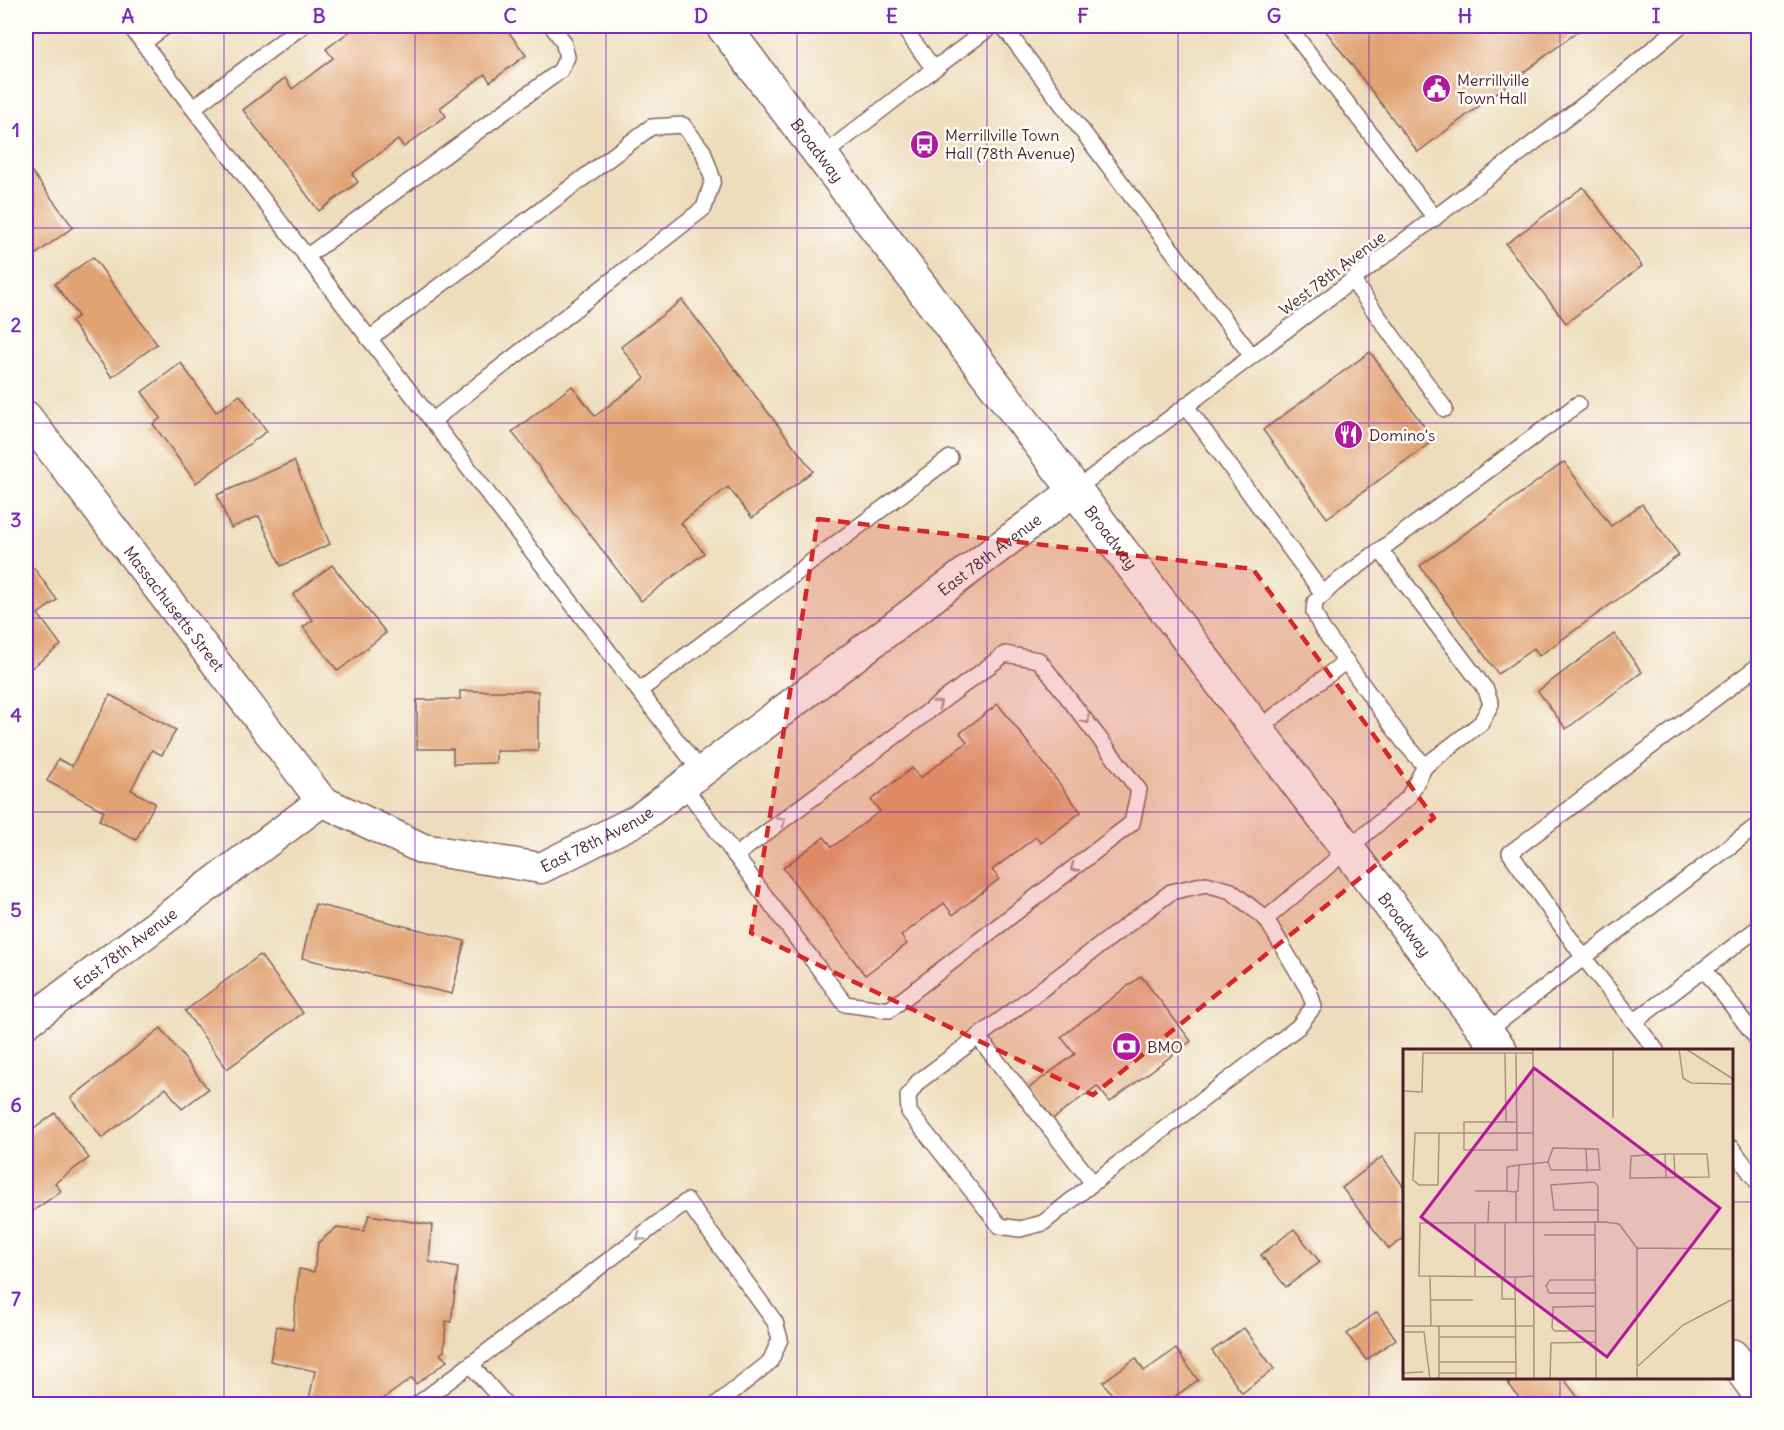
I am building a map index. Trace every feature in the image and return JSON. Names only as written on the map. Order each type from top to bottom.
[{"type":"main road","name":"Broadway","points":[[723,26],[1493,1041]]},
{"type":"main road","points":[[1733,1359],[1758,1392]]},
{"type":"street","name":"Massachusetts Street","points":[[26,416],[322,801]]},
{"type":"street","name":"East 78th Avenue","points":[[26,1023],[322,801],[423,849],[541,868],[639,819],[1075,490]]},
{"type":"lane","points":[[130,26],[639,691],[735,856],[844,1004],[889,1010],[1132,824],[1139,790],[1039,660],[1005,654],[735,856]]},
{"type":"lane","points":[[143,43],[166,26]]},
{"type":"lane","points":[[193,108],[302,26]]},
{"type":"lane","points":[[306,257],[560,71],[567,57],[563,41],[552,26]]},
{"type":"lane","points":[[902,26],[934,69]]},
{"type":"lane","points":[[822,156],[992,26]]},
{"type":"lane","points":[[1003,26],[1252,356]]},
{"type":"lane","points":[[1288,26],[1434,218]]},
{"type":"lane","name":"West 78th Avenue","points":[[1075,490],[1610,85],[1680,26]]},
{"type":"lane","points":[[369,339],[651,127],[683,125],[703,151],[712,180],[705,208],[432,420]]},
{"type":"lane","points":[[1352,280],[1445,409]]},
{"type":"lane","points":[[1425,766],[1403,741],[1321,627],[1314,612],[1315,602],[1334,584],[1578,404]]},
{"type":"lane","points":[[1186,406],[1323,594]]},
{"type":"lane","points":[[639,691],[950,458]]},
{"type":"lane","points":[[1266,919],[1408,798],[1425,766],[1480,723],[1491,704],[1486,690],[1380,550]]},
{"type":"lane","points":[[1257,730],[1346,661]]},
{"type":"lane","points":[[1655,1049],[1584,958],[1510,853],[1758,666]]},
{"type":"lane","points":[[1493,1041],[1584,958],[1758,825]]},
{"type":"lane","points":[[1206,884],[1231,891],[1266,919],[1309,991],[1314,1006],[1298,1027],[1092,1183],[1043,1223],[1020,1229],[1000,1227],[909,1112],[908,1096],[918,1082],[1171,892],[1206,884]]},
{"type":"lane","points":[[1634,1022],[1758,928]]},
{"type":"lane","points":[[1704,969],[1758,1040]]},
{"type":"lane","points":[[978,1037],[1092,1183]]},
{"type":"lane","points":[[1733,1151],[1758,1183]]},
{"type":"lane","points":[[418,1404],[687,1201],[775,1322],[780,1339],[770,1362],[717,1404]]},
{"type":"lane","points":[[471,1365],[505,1404]]},
{"type":"highlighted area","points":[[818,519],[1253,569],[1434,818],[1093,1095],[751,933]]},
{"type":"building","points":[[357,26],[504,26],[526,55],[490,82],[485,74],[440,108],[446,116],[404,147],[398,140],[352,174],[358,182],[319,211],[243,110],[285,78],[292,89],[333,58],[326,49]]},
{"type":"building","name":"Merrillville Town Hall","points":[[1322,26],[1585,26],[1418,152]]},
{"type":"building","points":[[26,164],[73,227],[36,254],[26,239]]},
{"type":"building","points":[[1583,187],[1642,266],[1566,323],[1506,244]]},
{"type":"building","points":[[93,257],[157,344],[112,377],[71,322],[78,316],[55,284]]},
{"type":"building","points":[[682,300],[813,471],[752,518],[728,487],[681,523],[704,553],[641,601],[512,432],[572,386],[595,416],[645,378],[621,347]]},
{"type":"building","name":"Domino's","points":[[1370,352],[1434,440],[1327,518],[1263,430]]},
{"type":"building","points":[[181,363],[216,412],[240,395],[267,431],[196,483],[153,424],[161,418],[142,392]]},
{"type":"building","points":[[294,461],[330,544],[281,566],[259,516],[231,528],[217,495]]},
{"type":"building","points":[[1564,462],[1611,526],[1642,504],[1679,555],[1539,656],[1534,648],[1498,674],[1420,566]]},
{"type":"building","points":[[332,565],[386,633],[338,671],[303,627],[313,620],[293,595]]},
{"type":"building","points":[[34,568],[57,600],[38,614],[61,645],[26,672],[26,574]]},
{"type":"building","points":[[1614,634],[1642,672],[1566,729],[1538,691]]},
{"type":"building","points":[[460,691],[538,691],[538,751],[496,751],[496,763],[453,764],[453,749],[417,749],[417,700],[460,699]]},
{"type":"building","points":[[110,695],[176,730],[162,755],[152,750],[131,790],[155,803],[136,840],[99,820],[104,811],[47,781],[58,759],[72,766]]},
{"type":"building","points":[[998,704],[1081,812],[1041,843],[1036,837],[992,870],[999,879],[953,915],[944,903],[901,936],[907,944],[865,975],[783,868],[824,837],[832,847],[880,811],[871,800],[912,768],[920,778],[967,742],[960,733]]},
{"type":"building","points":[[315,904],[465,941],[452,994],[302,958]]},
{"type":"building","points":[[260,955],[303,1013],[227,1069],[185,1011]]},
{"type":"building","name":"BMO","points":[[1141,976],[1191,1041],[1110,1102],[1097,1086],[1049,1122],[1025,1091],[1075,1054],[1061,1037]]},
{"type":"building","points":[[161,1028],[208,1089],[182,1109],[166,1088],[102,1138],[71,1098]]},
{"type":"building","points":[[55,1113],[89,1158],[55,1183],[61,1191],[26,1216],[26,1135]]},
{"type":"building","points":[[1382,1157],[1403,1186],[1403,1239],[1389,1249],[1342,1188]]},
{"type":"building","points":[[369,1215],[432,1225],[429,1262],[458,1268],[451,1322],[446,1321],[444,1351],[440,1354],[447,1361],[416,1384],[412,1378],[376,1404],[341,1400],[341,1404],[308,1404],[315,1371],[270,1361],[277,1326],[293,1329],[299,1269],[314,1272],[318,1243],[336,1228],[364,1231]]},
{"type":"building","points":[[1294,1229],[1320,1262],[1286,1287],[1261,1255]]},
{"type":"building","points":[[1377,1312],[1396,1339],[1366,1360],[1347,1334]]},
{"type":"building","points":[[1244,1328],[1274,1369],[1242,1393],[1212,1351]]},
{"type":"building","points":[[1176,1349],[1198,1380],[1164,1404],[1119,1404],[1103,1382],[1136,1358],[1144,1371]]},
{"type":"building","points":[[1505,1379],[1564,1379],[1583,1404],[1524,1404]]},
{"type":"place","name":"Merrillville Town Hall","points":[[1436,89]]},
{"type":"place","name":"Merrillville Town Hall (78th Avenue)","points":[[924,144]]},
{"type":"place","name":"Domino's","points":[[1348,435]]},
{"type":"place","name":"BMO","points":[[1126,1047]]}]
